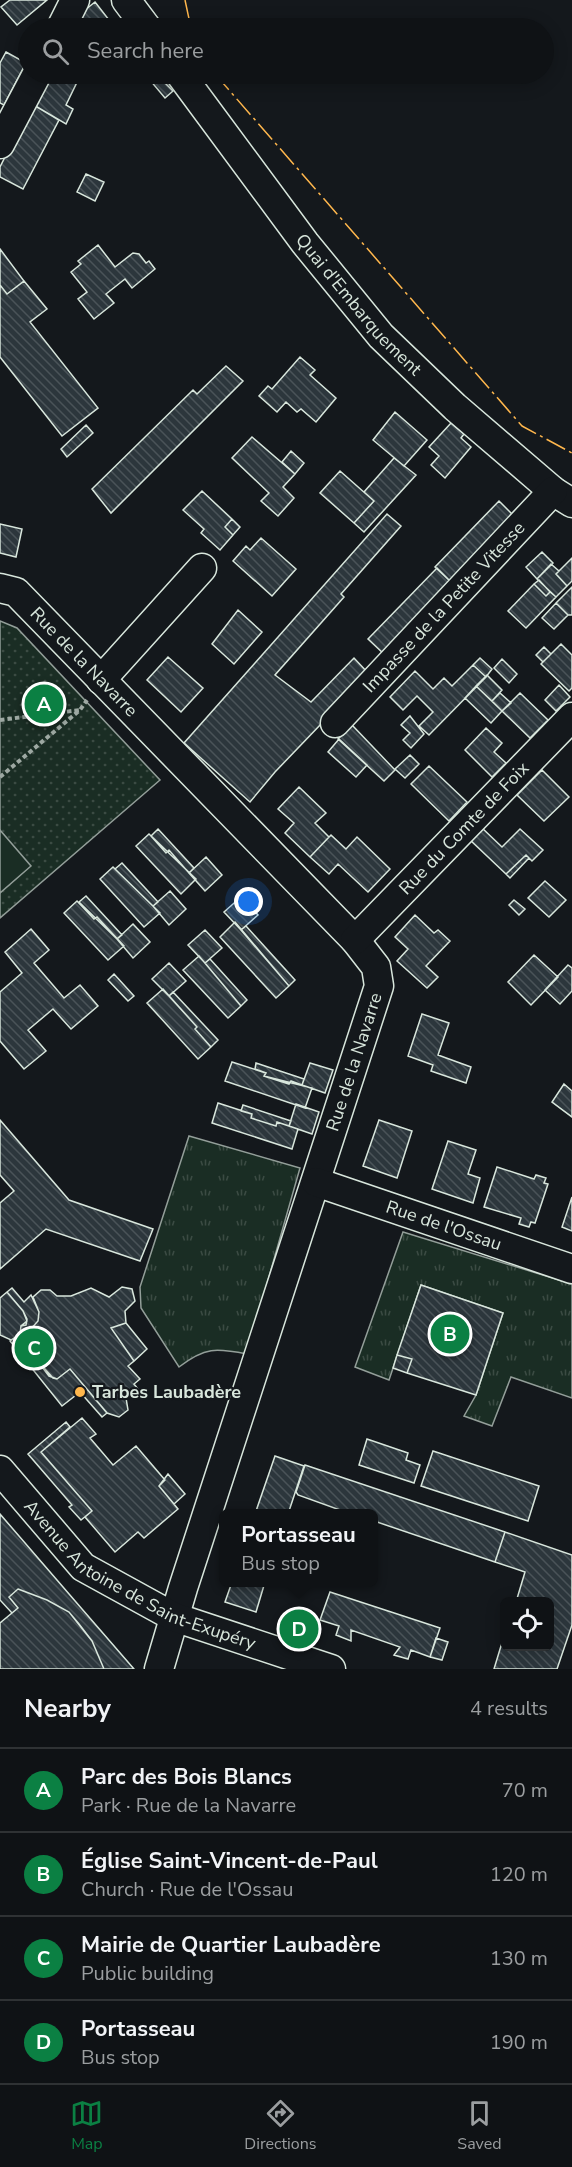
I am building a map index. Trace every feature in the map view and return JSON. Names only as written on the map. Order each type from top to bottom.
[{"type":"street","points":[[65,18],[75,0]]},
{"type":"street","points":[[126,0],[140,18]]},
{"type":"street","points":[[0,144],[32,84]]},
{"type":"street","name":"Quai d'Embarquement","points":[[187,84],[305,243],[381,336],[455,407],[562,497]]},
{"type":"street","name":"Impasse de la Petite Vitesse","points":[[335,723],[562,497]]},
{"type":"street","points":[[101,680],[202,568]]},
{"type":"street","name":"Rue de la Navarre","points":[[8,590],[101,680],[355,940],[376,967],[379,986],[159,1669]]},
{"type":"street","name":"Rue du Comte de Foix","points":[[355,940],[572,717]]},
{"type":"street","name":"Rue de l'Ossau","points":[[316,1182],[572,1269]]},
{"type":"street","name":"Avenue Antoine de Saint-Exupéry","points":[[0,1470],[83,1567],[174,1617],[331,1669]]},
{"type":"path","points":[[0,777],[80,710],[101,680]]},
{"type":"path","points":[[0,720],[80,710]]},
{"type":"green space","points":[[0,621],[17,628],[160,780],[0,918]]},
{"type":"green space","points":[[0,830],[31,866],[0,893]]},
{"type":"green space","points":[[189,1136],[300,1168],[247,1354],[211,1351],[188,1360],[179,1367],[141,1308],[140,1287]]},
{"type":"green space","points":[[403,1232],[572,1284],[572,1398],[511,1377],[492,1426],[464,1416],[476,1395],[503,1313],[421,1285],[389,1380],[355,1367]]},
{"type":"building","points":[[10,0],[47,0],[25,18],[18,18],[17,25],[1,7]]},
{"type":"building","points":[[95,2],[108,18],[75,18]]},
{"type":"building","points":[[6,52],[18,59],[18,78],[4,105],[0,103],[0,63]]},
{"type":"building","points":[[42,84],[76,84],[66,105],[73,109],[66,124],[32,104]]},
{"type":"building","points":[[153,84],[166,84],[173,91],[165,98]]},
{"type":"building","points":[[32,104],[59,120],[23,189],[0,177],[0,167]]},
{"type":"building","points":[[86,174],[104,182],[95,201],[77,192]]},
{"type":"building","points":[[98,245],[115,267],[133,253],[139,254],[146,263],[149,261],[155,269],[132,288],[125,279],[106,294],[114,303],[94,319],[78,299],[87,292],[71,272],[81,264],[78,261]]},
{"type":"building","points":[[0,249],[24,281],[7,294],[0,285]]},
{"type":"building","points":[[24,281],[47,309],[30,322],[98,408],[62,436],[0,357],[0,285],[7,294]]},
{"type":"building","points":[[300,357],[315,370],[310,375],[336,398],[316,422],[301,409],[297,412],[286,402],[277,412],[259,396],[268,386],[272,389]]},
{"type":"building","points":[[226,366],[243,381],[111,513],[92,489],[193,390],[197,394]]},
{"type":"building","points":[[395,412],[427,440],[404,466],[373,440]]},
{"type":"building","points":[[451,423],[464,434],[461,438],[471,447],[445,478],[431,465],[439,456],[429,447]]},
{"type":"building","points":[[86,425],[93,433],[67,457],[61,449]]},
{"type":"building","points":[[252,437],[295,474],[283,487],[294,498],[278,516],[261,501],[269,493],[232,458]]},
{"type":"building","points":[[291,451],[304,463],[295,474],[282,462]]},
{"type":"building","points":[[394,458],[416,475],[364,532],[354,523],[374,501],[364,492]]},
{"type":"building","points":[[340,471],[374,501],[354,523],[320,493]]},
{"type":"building","points":[[202,491],[232,519],[225,527],[233,535],[220,550],[201,533],[204,529],[183,510]]},
{"type":"building","points":[[499,501],[516,518],[452,583],[435,567]]},
{"type":"building","points":[[387,514],[401,526],[341,594],[344,597],[275,675],[311,702],[354,658],[369,674],[275,772],[250,802],[184,743]]},
{"type":"building","points":[[232,519],[240,527],[233,535],[225,527]]},
{"type":"building","points":[[0,524],[22,529],[16,557],[0,553]]},
{"type":"building","points":[[261,538],[296,569],[272,596],[233,561],[246,546],[250,550]]},
{"type":"building","points":[[542,552],[553,563],[537,579],[526,567]]},
{"type":"building","points":[[572,558],[572,581],[567,586],[556,574]]},
{"type":"building","points":[[551,564],[559,571],[556,574],[567,586],[556,597],[537,579]]},
{"type":"building","points":[[437,568],[454,585],[386,656],[368,639]]},
{"type":"building","points":[[539,580],[550,592],[546,596],[534,584]]},
{"type":"building","points":[[534,584],[546,596],[550,592],[556,597],[526,628],[508,611]]},
{"type":"building","points":[[572,587],[572,615],[568,615],[556,603]]},
{"type":"building","points":[[556,603],[568,615],[554,629],[542,618]]},
{"type":"building","points":[[238,610],[262,632],[234,664],[212,644]]},
{"type":"building","points":[[561,644],[572,655],[572,688],[569,691],[541,664]]},
{"type":"building","points":[[544,647],[551,654],[543,662],[536,655]]},
{"type":"building","points":[[168,657],[203,688],[181,712],[147,680]]},
{"type":"building","points":[[480,658],[492,669],[486,677],[473,665]]},
{"type":"building","points":[[502,659],[517,674],[509,683],[494,668]]},
{"type":"building","points":[[473,665],[486,677],[429,735],[419,726],[433,712],[417,696],[403,710],[390,697],[415,671],[433,689],[444,678],[452,686]]},
{"type":"building","points":[[487,675],[502,690],[492,701],[476,686]]},
{"type":"building","points":[[559,685],[570,697],[556,711],[545,700]]},
{"type":"building","points":[[476,686],[502,711],[491,723],[465,698]]},
{"type":"building","points":[[500,693],[511,703],[502,711],[492,701]]},
{"type":"building","points":[[520,693],[548,720],[530,738],[502,711]]},
{"type":"building","points":[[410,716],[424,734],[411,748],[403,740],[410,733],[401,725]]},
{"type":"building","points":[[352,725],[395,770],[384,781],[338,739]]},
{"type":"building","points":[[486,728],[502,743],[494,752],[506,763],[492,777],[465,750]]},
{"type":"building","points":[[339,739],[367,765],[356,777],[328,752]]},
{"type":"building","points":[[410,755],[419,764],[405,778],[395,769]]},
{"type":"building","points":[[429,766],[467,802],[449,821],[411,784]]},
{"type":"building","points":[[542,770],[569,797],[544,821],[517,795]]},
{"type":"building","points":[[299,787],[326,813],[315,823],[329,837],[310,857],[285,833],[294,823],[278,809]]},
{"type":"building","points":[[481,827],[502,847],[520,829],[543,850],[532,861],[526,855],[506,874],[470,840]]},
{"type":"building","points":[[158,829],[194,868],[189,873],[169,850],[166,853],[151,836]]},
{"type":"building","points":[[149,834],[196,879],[181,894],[136,846]]},
{"type":"building","points":[[331,835],[346,849],[357,837],[390,869],[368,892],[338,864],[329,874],[310,857]]},
{"type":"building","points":[[526,855],[529,858],[510,878],[506,874]]},
{"type":"building","points":[[206,857],[222,875],[205,891],[189,873]]},
{"type":"building","points":[[122,863],[158,902],[153,906],[115,869]]},
{"type":"building","points":[[113,867],[160,913],[144,927],[100,879]]},
{"type":"building","points":[[545,881],[566,900],[549,917],[528,898]]},
{"type":"building","points":[[170,891],[186,909],[169,925],[153,906]]},
{"type":"building","points":[[86,896],[122,935],[117,939],[79,902]]},
{"type":"building","points":[[242,896],[258,915],[241,930],[224,912]]},
{"type":"building","points":[[514,900],[525,909],[519,915],[509,905]]},
{"type":"building","points":[[77,901],[94,919],[97,917],[124,946],[108,960],[64,913]]},
{"type":"building","points":[[415,915],[434,933],[438,930],[450,941],[426,966],[438,977],[427,988],[397,961],[408,949],[395,937]]},
{"type":"building","points":[[235,922],[289,986],[276,998],[220,937]]},
{"type":"building","points":[[133,924],[150,942],[133,958],[117,939]]},
{"type":"building","points":[[246,926],[295,980],[289,986],[241,930]]},
{"type":"building","points":[[31,929],[49,950],[34,963],[64,998],[80,985],[98,1006],[71,1029],[53,1009],[28,1030],[46,1051],[24,1069],[0,1041],[0,992],[22,973],[5,952]]},
{"type":"building","points":[[205,930],[222,948],[205,963],[188,945]]},
{"type":"building","points":[[534,955],[558,977],[531,1005],[508,982]]},
{"type":"building","points":[[199,956],[241,1006],[228,1018],[183,970]]},
{"type":"building","points":[[210,959],[247,1000],[241,1006],[205,963]]},
{"type":"building","points":[[169,963],[186,981],[169,996],[152,979]]},
{"type":"building","points":[[568,965],[572,968],[572,991],[560,1004],[545,990]]},
{"type":"building","points":[[114,974],[134,996],[128,1001],[108,980]]},
{"type":"building","points":[[163,989],[197,1027],[195,1029],[211,1047],[198,1059],[147,1003]]},
{"type":"building","points":[[173,992],[218,1040],[211,1047],[195,1029],[197,1027],[169,996]]},
{"type":"building","points":[[422,1014],[449,1023],[438,1055],[471,1067],[466,1083],[431,1071],[433,1065],[408,1056]]},
{"type":"building","points":[[232,1062],[266,1073],[264,1076],[312,1088],[305,1108],[225,1081]]},
{"type":"building","points":[[256,1063],[304,1079],[302,1085],[291,1081],[289,1084],[264,1076],[266,1073],[255,1069]]},
{"type":"building","points":[[310,1063],[333,1070],[325,1093],[302,1085]]},
{"type":"building","points":[[564,1084],[572,1091],[572,1117],[552,1102]]},
{"type":"building","points":[[218,1103],[252,1114],[251,1118],[276,1126],[277,1122],[298,1129],[292,1149],[212,1123]]},
{"type":"building","points":[[296,1104],[319,1112],[312,1134],[289,1126]]},
{"type":"building","points":[[243,1105],[291,1121],[289,1126],[277,1122],[276,1126],[251,1118],[252,1114],[241,1111]]},
{"type":"building","points":[[0,1120],[69,1200],[153,1229],[140,1261],[46,1229],[0,1269],[0,1203],[14,1191],[0,1175]]},
{"type":"building","points":[[379,1120],[412,1131],[397,1178],[363,1166]]},
{"type":"building","points":[[448,1141],[476,1150],[468,1174],[480,1178],[473,1203],[432,1189]]},
{"type":"building","points":[[497,1167],[534,1179],[536,1175],[546,1178],[544,1183],[548,1184],[535,1223],[531,1222],[529,1227],[519,1224],[521,1218],[484,1207]]},
{"type":"building","points":[[572,1197],[572,1231],[562,1227]]},
{"type":"building","points":[[421,1285],[503,1313],[476,1395],[407,1373],[412,1359],[397,1355]]},
{"type":"building","points":[[122,1287],[132,1289],[135,1301],[125,1311],[126,1323],[111,1328],[134,1361],[128,1366],[140,1379],[134,1384],[138,1389],[126,1398],[128,1410],[119,1417],[107,1413],[70,1369],[57,1379],[49,1376],[26,1346],[30,1341],[30,1330],[38,1321],[39,1312],[33,1297],[41,1290],[50,1290],[57,1296],[71,1296],[91,1288],[109,1297]]},
{"type":"building","points":[[12,1288],[24,1302],[31,1295],[39,1312],[38,1321],[30,1330],[27,1349],[53,1378],[57,1379],[70,1369],[107,1413],[102,1417],[80,1392],[62,1406],[10,1341],[20,1334],[21,1326],[27,1321],[23,1311],[7,1292]]},
{"type":"building","points":[[7,1292],[27,1319],[26,1325],[21,1326],[20,1334],[11,1340],[0,1335],[0,1298]]},
{"type":"building","points":[[126,1323],[147,1349],[134,1361],[111,1328]]},
{"type":"building","points":[[397,1355],[412,1359],[407,1373],[393,1368]]},
{"type":"building","points":[[82,1418],[96,1434],[90,1438],[113,1465],[136,1446],[165,1480],[159,1486],[178,1509],[144,1538],[138,1532],[115,1552],[85,1517],[92,1511],[41,1452]]},
{"type":"building","points":[[66,1422],[70,1427],[41,1452],[92,1511],[81,1520],[69,1507],[72,1505],[28,1454]]},
{"type":"building","points":[[367,1439],[408,1453],[406,1460],[420,1465],[414,1483],[359,1465]]},
{"type":"building","points":[[433,1451],[539,1486],[528,1521],[421,1486]]},
{"type":"building","points":[[275,1456],[304,1466],[290,1509],[257,1509]]},
{"type":"building","points":[[305,1465],[505,1532],[495,1562],[378,1522],[378,1509],[337,1509],[298,1495],[296,1492]]},
{"type":"building","points":[[168,1474],[185,1494],[174,1504],[159,1486]]},
{"type":"building","points":[[0,1514],[134,1669],[104,1669],[92,1641],[79,1624],[69,1612],[47,1600],[18,1589],[9,1597],[18,1608],[12,1613],[0,1600]]},
{"type":"building","points":[[505,1532],[572,1555],[572,1625],[557,1669],[494,1669],[500,1649],[554,1651],[554,1597],[518,1597],[525,1572],[495,1562]]},
{"type":"building","points":[[230,1587],[264,1587],[256,1612],[225,1602]]},
{"type":"building","points":[[18,1589],[47,1600],[69,1612],[92,1641],[104,1669],[0,1669],[0,1623],[18,1608],[9,1597]]},
{"type":"building","points":[[330,1592],[440,1628],[430,1657],[411,1650],[408,1659],[394,1655],[400,1647],[351,1630],[351,1641],[336,1635],[339,1626],[320,1620]]},
{"type":"building","points":[[436,1638],[448,1642],[442,1660],[430,1657]]},
{"type":"power","points":[[185,0],[189,18]]},
{"type":"power","points":[[224,84],[522,426],[572,453]]},
{"type":"place","name":"Parc des Bois Blancs","points":[[44,704]]},
{"type":"place","name":"Église Saint-Vincent-de-Paul","points":[[450,1334]]},
{"type":"place","name":"Mairie de Quartier Laubadère","points":[[34,1348]]},
{"type":"place","name":"Tarbes Laubadère","points":[[80,1392]]},
{"type":"place","name":"Portasseau","points":[[299,1629]]}]
